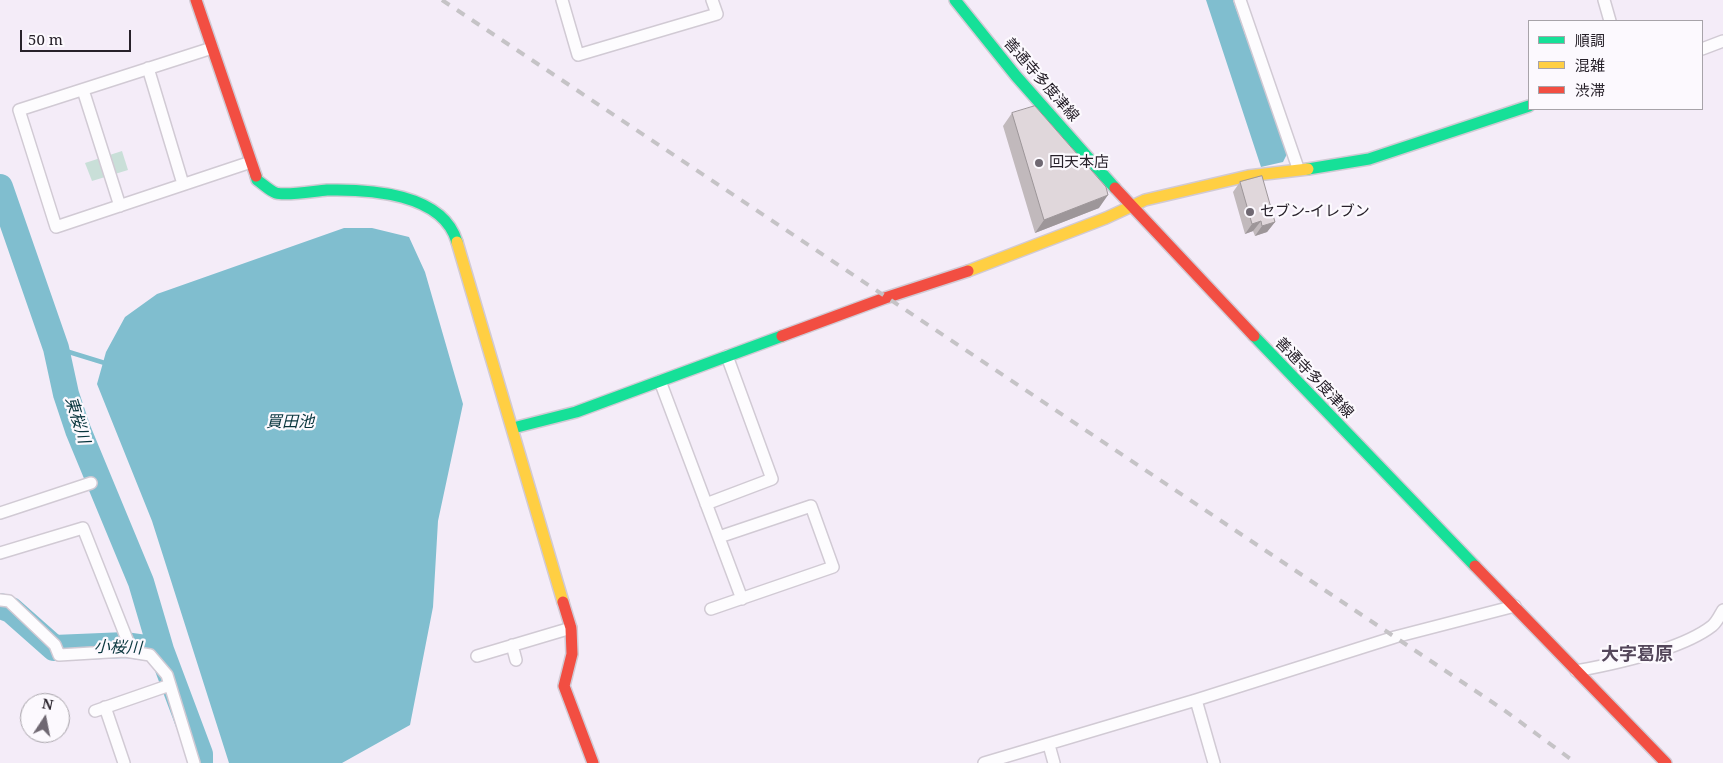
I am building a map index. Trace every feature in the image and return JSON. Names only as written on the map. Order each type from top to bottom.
[{"type":"street","points":[[196,0],[257,180],[277,193],[328,190],[380,193],[407,198],[431,207],[440,214],[456,237],[571,628],[572,654],[564,686],[593,763]]},
{"type":"street","points":[[562,0],[578,55],[717,14],[712,0]]},
{"type":"street","name":"善通寺多度津線","points":[[955,0],[1016,76],[1132,206],[1323,410],[1666,763]]},
{"type":"street","points":[[1240,0],[1298,168]]},
{"type":"street","points":[[1604,0],[1610,20]]},
{"type":"street","points":[[1703,49],[1723,41]]},
{"type":"street","points":[[212,48],[19,110],[56,227],[251,162]]},
{"type":"street","points":[[148,68],[183,184]]},
{"type":"street","points":[[82,90],[120,206]]},
{"type":"street","points":[[513,428],[576,412],[885,298],[989,264],[1106,218],[1145,200],[1248,176],[1298,168],[1326,167],[1369,159],[1528,106]]},
{"type":"street","points":[[706,504],[772,479],[728,356]]},
{"type":"street","points":[[660,381],[742,599]]},
{"type":"street","points":[[0,512],[91,483]]},
{"type":"street","points":[[711,609],[833,567],[811,506],[719,537]]},
{"type":"street","points":[[0,553],[83,528],[131,648]]},
{"type":"street","points":[[0,600],[9,601],[57,650],[131,648],[150,654],[167,675],[194,763]]},
{"type":"street","points":[[984,763],[1196,700],[1394,637],[1515,606]]},
{"type":"street","points":[[1576,671],[1652,653],[1696,636],[1714,624],[1723,610]]},
{"type":"street","points":[[477,656],[571,628]]},
{"type":"street","points":[[512,645],[516,660]]},
{"type":"street","points":[[124,763],[100,709],[170,685]]},
{"type":"street","points":[[1196,700],[1214,763]]},
{"type":"street","points":[[1049,745],[1054,763]]},
{"type":"green space","points":[[122,151],[128,170],[92,181],[85,163]]},
{"type":"water","points":[[1206,0],[1233,0],[1287,154],[1283,162],[1261,167]]},
{"type":"water","name":"買田池","points":[[344,228],[372,228],[409,237],[425,272],[463,404],[438,521],[433,607],[410,725],[342,763],[229,763],[152,521],[97,384],[106,352],[125,317],[157,294]]},
{"type":"building","name":"回天本店","points":[[1035,106],[1106,187],[1108,195],[1044,220],[1012,113]]},
{"type":"building","points":[[1262,176],[1275,222],[1262,226],[1261,221],[1252,224],[1240,182]]},
{"type":"waterway","name":"東桜川","points":[[0,187],[56,348],[66,394],[78,430],[141,582],[161,650]]},
{"type":"waterway","points":[[56,348],[108,364]]},
{"type":"waterway","name":"小桜川","points":[[0,606],[11,610],[54,648],[126,645],[161,650],[200,754],[200,763]]},
{"type":"railway","points":[[442,0],[1504,710],[1576,763]]},
{"type":"traffic: fast","points":[[955,0],[1016,76],[1115,188]]},
{"type":"traffic: fast","points":[[1308,169],[1369,159],[1528,106]]},
{"type":"traffic: fast","points":[[256,176],[257,180],[269,189],[281,194],[344,190],[383,193],[402,197],[421,204],[437,213],[449,226],[457,242]]},
{"type":"traffic: fast","points":[[513,428],[576,412],[782,336]]},
{"type":"traffic: fast","points":[[1254,336],[1475,566]]},
{"type":"traffic: slow","points":[[968,271],[1106,218],[1145,200],[1248,176],[1308,169]]},
{"type":"traffic: slow","points":[[457,242],[563,602]]},
{"type":"traffic: jam","points":[[196,0],[256,176]]},
{"type":"traffic: jam","points":[[1115,188],[1254,336]]},
{"type":"traffic: jam","points":[[782,336],[885,298],[968,271]]},
{"type":"traffic: jam","points":[[1475,566],[1666,763]]},
{"type":"traffic: jam","points":[[563,602],[571,628],[572,654],[564,686],[593,763]]},
{"type":"place","name":"回天本店","points":[[1039,163]]},
{"type":"place","name":"セブン-イレブン","points":[[1250,212]]},
{"type":"district","name":"大字葛原","points":[[1637,655]]}]
